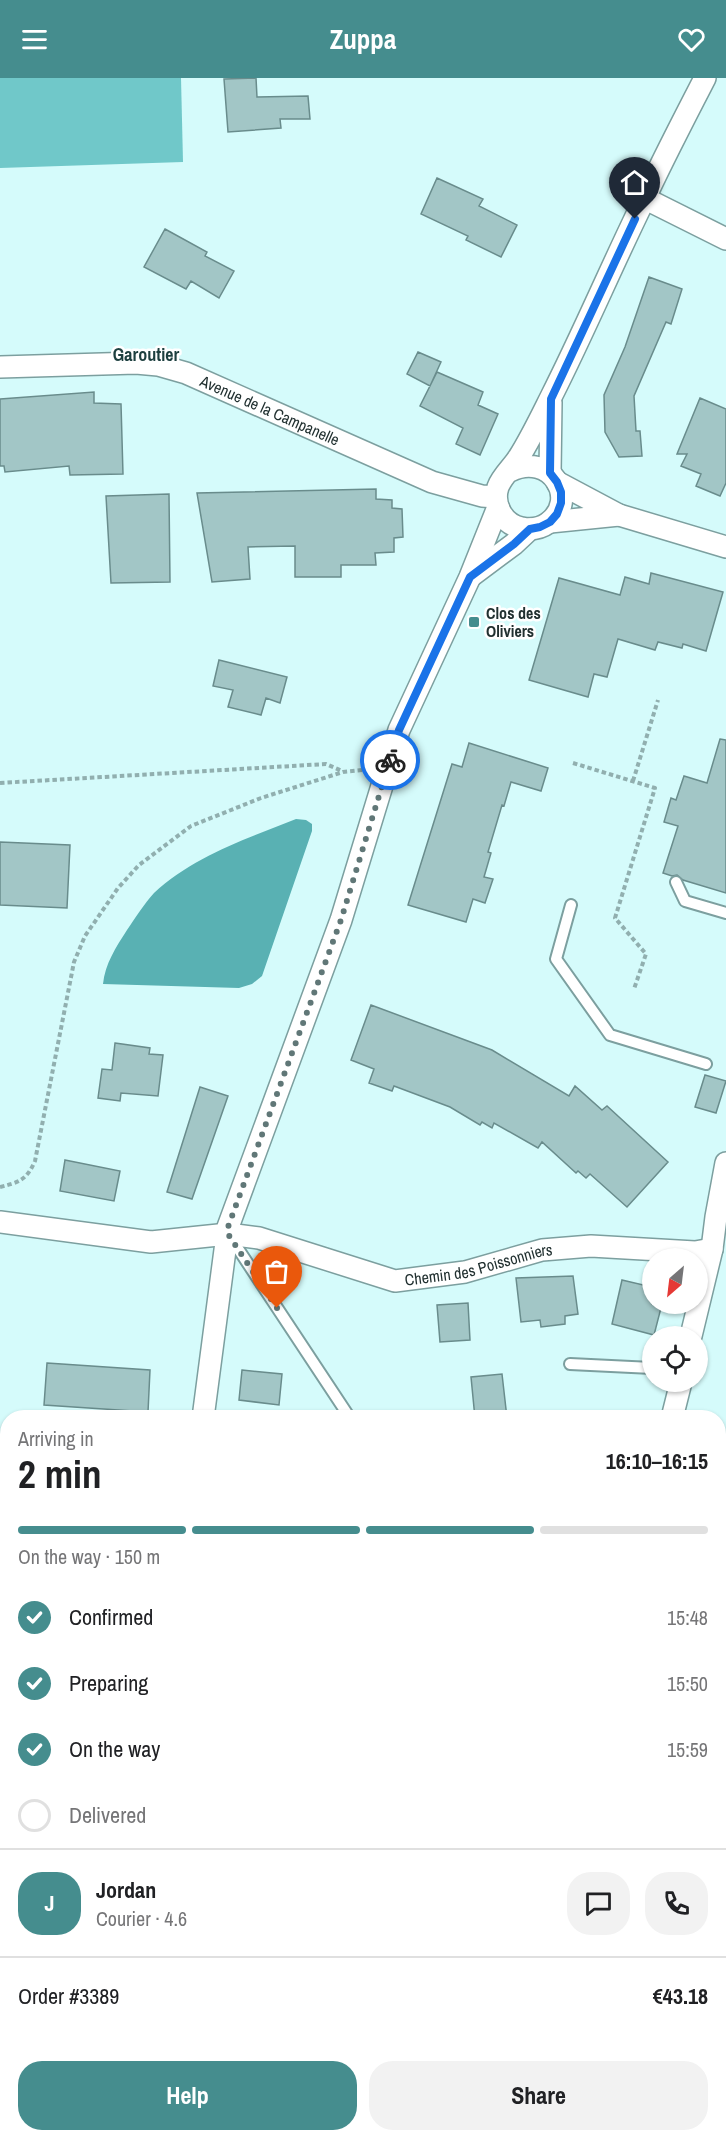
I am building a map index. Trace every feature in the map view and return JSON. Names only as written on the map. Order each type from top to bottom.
[{"type":"street","points":[[204,1410],[228,1227],[341,920],[399,730],[470,577],[497,502],[498,487],[510,471],[551,399],[644,198],[705,78]]},
{"type":"street","points":[[644,198],[726,239]]},
{"type":"street","name":"Avenue de la Campanelle","points":[[0,367],[118,363],[158,365],[186,373],[432,482],[497,502]]},
{"type":"street","points":[[550,522],[557,514],[561,503],[561,492],[554,478],[551,399]]},
{"type":"street","points":[[510,471],[519,466],[541,467],[554,478],[619,515],[726,547]]},
{"type":"street","points":[[497,502],[503,516],[510,524],[520,528],[530,529],[550,522],[619,515]]},
{"type":"street","points":[[470,577],[530,529]]},
{"type":"street","points":[[696,1326],[717,1272],[712,1249],[721,1217],[726,1163]]},
{"type":"street","name":"Chemin des Poissonniers","points":[[0,1222],[151,1242],[228,1234],[259,1238],[395,1281],[465,1272],[542,1250],[591,1246],[695,1252],[712,1249]]},
{"type":"street","points":[[674,1410],[678,1392]]},
{"type":"lane","points":[[676,882],[685,901],[726,913]]},
{"type":"lane","points":[[572,905],[556,959],[610,1035],[706,1064]]},
{"type":"lane","points":[[228,1234],[345,1410]]},
{"type":"lane","points":[[570,1364],[642,1368]]},
{"type":"path","points":[[633,781],[658,700]]},
{"type":"path","points":[[573,763],[655,788],[615,918],[646,954],[634,989]]},
{"type":"path","points":[[0,783],[326,764],[343,772]]},
{"type":"path","points":[[0,1187],[20,1182],[30,1173],[35,1161],[74,962],[85,936],[99,913],[139,865],[191,826],[261,798],[343,772],[387,768]]},
{"type":"shaded area","points":[[0,78],[181,78],[183,162],[0,168]]},
{"type":"shaded area","points":[[296,819],[306,820],[312,824],[312,831],[262,976],[252,984],[239,988],[103,984],[115,949],[154,893],[203,859],[240,841]]},
{"type":"building","points":[[256,78],[257,97],[308,96],[310,119],[280,119],[281,128],[228,132],[224,79]]},
{"type":"building","points":[[437,178],[483,199],[479,206],[517,225],[501,257],[466,240],[468,236],[421,214]]},
{"type":"building","points":[[165,229],[207,252],[205,256],[234,271],[219,298],[191,281],[186,289],[144,267]]},
{"type":"building","points":[[649,277],[682,289],[671,324],[666,322],[634,396],[636,431],[640,431],[642,456],[619,457],[605,432],[604,395],[625,347]]},
{"type":"building","points":[[418,352],[441,362],[430,386],[407,374]]},
{"type":"building","points":[[437,372],[483,392],[478,405],[498,414],[480,455],[456,444],[463,428],[420,406]]},
{"type":"building","points":[[94,392],[94,403],[121,404],[123,474],[70,475],[69,466],[5,472],[4,466],[0,466],[0,399]]},
{"type":"building","points":[[700,398],[726,409],[726,483],[720,496],[696,486],[701,474],[681,466],[687,454],[677,454]]},
{"type":"building","points":[[376,489],[376,499],[392,500],[392,508],[402,509],[403,537],[394,538],[394,552],[375,553],[376,565],[341,565],[341,577],[295,577],[295,546],[248,547],[250,579],[212,582],[197,493]]},
{"type":"building","points":[[169,494],[170,582],[111,583],[106,496]]},
{"type":"building","points":[[651,573],[723,592],[706,651],[683,644],[682,648],[658,642],[655,650],[618,639],[607,677],[594,674],[588,697],[529,680],[559,578],[620,595],[625,577],[649,584]]},
{"type":"building","points":[[219,660],[287,677],[280,703],[266,698],[261,715],[228,707],[233,690],[213,686]]},
{"type":"building","points":[[720,739],[726,740],[726,893],[683,880],[677,875],[663,873],[678,826],[664,822],[671,798],[676,800],[684,776],[707,783]]},
{"type":"building","points":[[469,743],[548,768],[541,791],[511,782],[488,852],[491,853],[484,877],[493,879],[485,903],[473,899],[466,922],[408,905],[452,764],[462,767]]},
{"type":"building","points":[[0,842],[70,845],[67,908],[0,905]]},
{"type":"building","points":[[371,1005],[492,1050],[569,1096],[575,1086],[602,1110],[607,1106],[668,1162],[627,1207],[590,1174],[586,1178],[578,1171],[576,1173],[542,1142],[538,1148],[494,1123],[492,1128],[482,1122],[480,1125],[450,1107],[394,1086],[392,1091],[369,1083],[374,1069],[351,1060]]},
{"type":"building","points":[[115,1043],[150,1048],[149,1054],[163,1055],[158,1096],[121,1093],[120,1101],[98,1098],[102,1069],[112,1070]]},
{"type":"building","points":[[705,1075],[726,1081],[716,1113],[695,1107]]},
{"type":"building","points":[[200,1087],[228,1096],[192,1199],[167,1192]]},
{"type":"building","points":[[65,1160],[120,1171],[114,1201],[60,1191]]},
{"type":"building","points":[[573,1276],[578,1314],[565,1316],[565,1324],[541,1327],[540,1320],[521,1322],[516,1278]]},
{"type":"building","points":[[622,1280],[642,1285],[642,1314],[659,1314],[656,1326],[642,1326],[642,1332],[612,1324]]},
{"type":"building","points":[[468,1303],[470,1340],[440,1342],[437,1305]]},
{"type":"building","points":[[47,1363],[150,1370],[148,1410],[44,1405]]},
{"type":"building","points":[[242,1370],[282,1374],[279,1405],[239,1400]]},
{"type":"building","points":[[502,1374],[506,1410],[474,1410],[471,1377]]},
{"type":"way so far","points":[[277,1308],[228,1234],[228,1227],[341,920],[390,760]]},
{"type":"place","name":"Clos des Oliviers","points":[[474,622]]},
{"type":"district","name":"Garoutier","points":[[146,355]]},
{"type":"route","points":[[390,760],[399,730],[470,577],[530,529],[550,522],[557,514],[561,503],[561,492],[550,473],[551,399],[635,219]]}]
